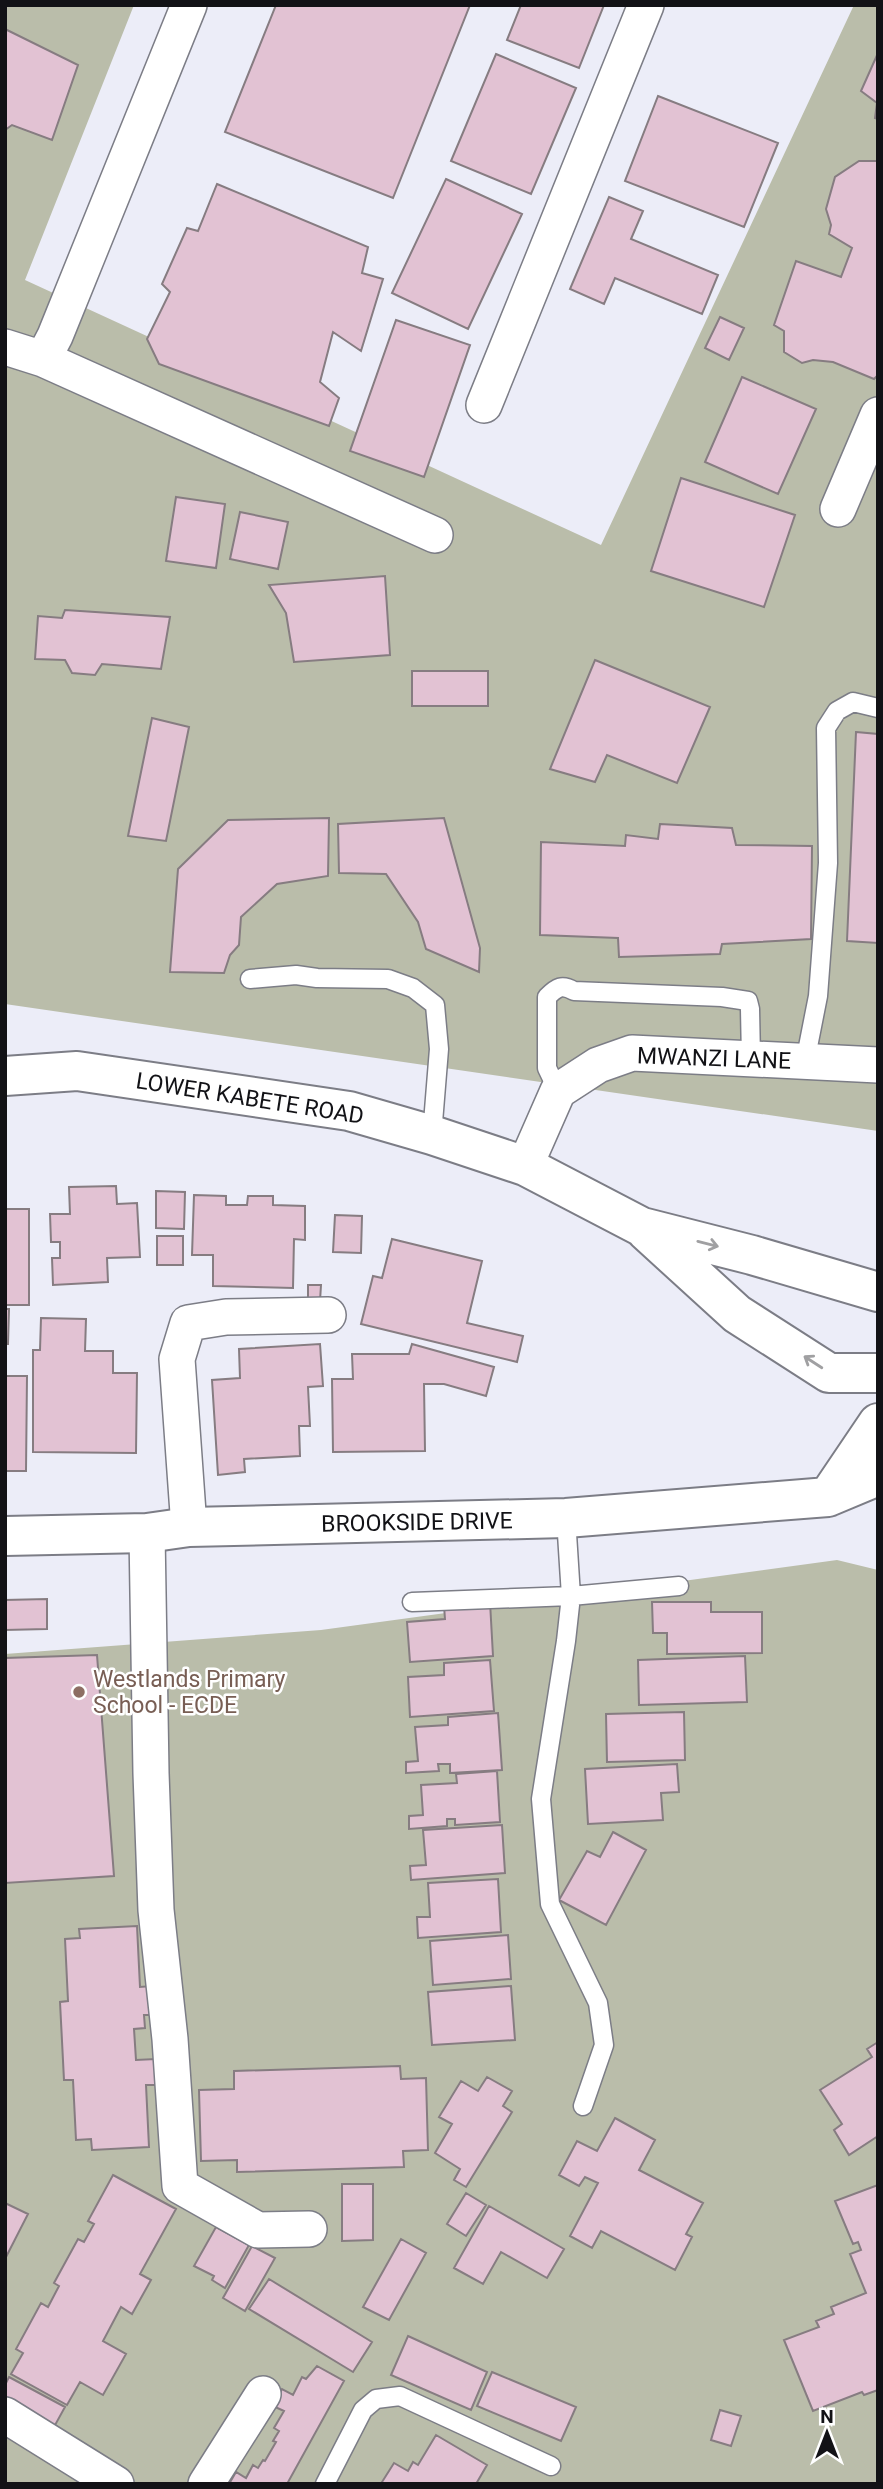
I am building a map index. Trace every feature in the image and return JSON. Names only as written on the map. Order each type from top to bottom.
[{"type":"main road","name":"LOWER KABETE ROAD","points":[[5,1076],[77,1071],[349,1111],[525,1166],[642,1227],[752,1255],[878,1292]]},
{"type":"main road","name":"LOWER KABETE ROAD","points":[[642,1227],[737,1314],[829,1373],[878,1373]]},
{"type":"main road","points":[[828,1497],[878,1423]]},
{"type":"main road","name":"BROOKSIDE DRIVE","points":[[5,1536],[147,1533],[189,1527],[566,1518],[828,1497],[878,1476]]},
{"type":"street","points":[[43,359],[97,236],[189,5]]},
{"type":"street","points":[[484,405],[646,5]]},
{"type":"street","points":[[5,347],[43,359],[435,535]]},
{"type":"street","points":[[838,509],[878,415]]},
{"type":"street","name":"MWANZI LANE","points":[[558,1091],[598,1065],[632,1053],[878,1065]]},
{"type":"street","points":[[525,1166],[558,1091]]},
{"type":"street","points":[[189,1527],[177,1359],[188,1323],[226,1317],[328,1315]]},
{"type":"street","points":[[147,1533],[156,1910],[170,2039],[180,2186],[258,2230],[309,2229]]},
{"type":"street","points":[[206,2484],[262,2394]]},
{"type":"street","points":[[5,2416],[116,2484]]},
{"type":"lane","points":[[805,1062],[818,996],[828,863],[826,728],[837,711],[853,702],[878,708]]},
{"type":"lane","points":[[250,979],[296,975],[388,979],[413,988],[435,1005],[439,1049],[432,1135]]},
{"type":"lane","points":[[558,1091],[547,1068],[547,997],[556,988],[565,986],[575,991],[722,997],[748,1001],[751,1059]]},
{"type":"lane","points":[[566,1518],[571,1596],[541,1799],[550,1904],[598,2003],[604,2045],[583,2106]]},
{"type":"lane","points":[[412,1602],[571,1596],[679,1586]]},
{"type":"lane","points":[[325,2484],[363,2410],[376,2399],[400,2396],[551,2466]]},
{"type":"green space","points":[[5,5],[134,5],[25,280],[601,545],[854,5],[878,5],[878,1131],[5,1004]]},
{"type":"green space","points":[[837,1560],[878,1570],[878,2484],[5,2484],[5,1654],[321,1630]]},
{"type":"building","points":[[276,5],[470,5],[393,198],[225,132]]},
{"type":"building","points":[[521,5],[604,5],[579,68],[507,40]]},
{"type":"building","points":[[5,29],[78,65],[52,140],[12,125],[5,130]]},
{"type":"building","points":[[878,53],[878,119],[875,118],[877,103],[861,91]]},
{"type":"building","points":[[496,54],[576,88],[531,194],[451,161]]},
{"type":"building","points":[[658,96],[778,143],[744,227],[625,181]]},
{"type":"building","points":[[859,161],[878,161],[878,375],[874,379],[833,362],[813,360],[802,363],[784,352],[784,331],[774,325],[796,261],[841,277],[852,248],[829,234],[831,225],[826,209],[835,177]]},
{"type":"building","points":[[446,179],[522,214],[468,329],[392,293]]},
{"type":"building","points":[[217,184],[368,247],[362,273],[383,279],[361,351],[333,332],[320,382],[339,398],[329,426],[159,364],[147,339],[170,292],[162,284],[187,228],[198,231]]},
{"type":"building","points":[[609,197],[643,211],[631,239],[718,275],[702,314],[615,278],[604,304],[570,289]]},
{"type":"building","points":[[720,317],[744,328],[729,360],[705,348]]},
{"type":"building","points":[[396,320],[470,345],[424,477],[350,451]]},
{"type":"building","points":[[742,377],[816,409],[778,494],[705,462]]},
{"type":"building","points":[[681,478],[795,515],[764,607],[651,571]]},
{"type":"building","points":[[176,497],[225,504],[216,568],[166,561]]},
{"type":"building","points":[[240,512],[288,522],[278,569],[230,559]]},
{"type":"building","points":[[385,576],[390,655],[294,662],[286,613],[269,585]]},
{"type":"building","points":[[65,610],[170,617],[161,669],[102,664],[95,675],[72,673],[65,660],[35,659],[38,616],[62,618]]},
{"type":"building","points":[[595,660],[710,707],[677,783],[607,755],[595,782],[550,769]]},
{"type":"building","points":[[412,671],[488,671],[488,706],[412,706]]},
{"type":"building","points":[[152,718],[189,727],[166,841],[128,836]]},
{"type":"building","points":[[856,732],[878,734],[878,943],[847,941]]},
{"type":"building","points":[[329,818],[328,876],[277,884],[241,917],[239,945],[230,955],[224,973],[170,972],[178,869],[228,820]]},
{"type":"building","points":[[444,818],[480,948],[479,972],[426,949],[418,922],[386,874],[339,873],[338,824]]},
{"type":"building","points":[[660,824],[732,828],[736,845],[812,846],[811,939],[722,944],[720,954],[619,957],[618,938],[540,935],[541,842],[625,846],[626,835],[658,839]]},
{"type":"building","points":[[116,1186],[117,1204],[137,1203],[140,1257],[107,1258],[108,1282],[53,1285],[52,1258],[60,1258],[60,1242],[51,1242],[50,1214],[70,1214],[69,1187]]},
{"type":"building","points":[[156,1191],[185,1192],[184,1229],[156,1228]]},
{"type":"building","points":[[194,1195],[226,1196],[226,1205],[247,1205],[248,1196],[273,1196],[273,1205],[305,1206],[305,1240],[294,1239],[293,1288],[213,1286],[213,1255],[192,1255]]},
{"type":"building","points":[[5,1209],[29,1209],[29,1305],[5,1305]]},
{"type":"building","points":[[335,1215],[362,1216],[361,1253],[333,1252]]},
{"type":"building","points":[[157,1236],[183,1236],[183,1265],[157,1265]]},
{"type":"building","points":[[392,1239],[482,1261],[467,1323],[523,1336],[517,1362],[361,1324],[373,1276],[382,1278]]},
{"type":"building","points":[[308,1285],[321,1285],[320,1301],[308,1301]]},
{"type":"building","points":[[5,1309],[9,1309],[8,1344],[5,1344]]},
{"type":"building","points":[[41,1318],[86,1319],[85,1351],[113,1351],[113,1373],[137,1373],[136,1453],[33,1452],[33,1350],[40,1350]]},
{"type":"building","points":[[320,1344],[323,1386],[308,1387],[310,1426],[299,1426],[300,1456],[244,1459],[245,1472],[218,1475],[212,1380],[240,1378],[239,1349]]},
{"type":"building","points":[[412,1344],[494,1367],[486,1396],[444,1384],[424,1384],[425,1451],[333,1452],[332,1379],[353,1379],[352,1354],[409,1354]]},
{"type":"building","points":[[5,1376],[27,1376],[26,1471],[5,1471]]},
{"type":"building","points":[[47,1599],[47,1629],[5,1630],[5,1600]]},
{"type":"building","points":[[490,1602],[493,1656],[410,1662],[407,1622],[445,1619],[444,1606]]},
{"type":"building","points":[[652,1602],[711,1602],[711,1612],[762,1612],[762,1653],[667,1654],[667,1633],[653,1633]]},
{"type":"building","points":[[97,1655],[114,1876],[5,1883],[5,1658]]},
{"type":"building","points":[[745,1656],[747,1702],[639,1705],[638,1660]]},
{"type":"building","points":[[490,1660],[494,1711],[410,1717],[408,1677],[444,1675],[444,1663]]},
{"type":"building","points":[[684,1712],[685,1760],[607,1762],[606,1714]]},
{"type":"building","points":[[498,1713],[502,1770],[450,1773],[450,1764],[438,1764],[439,1771],[406,1773],[406,1762],[418,1761],[415,1727],[448,1725],[448,1717]]},
{"type":"building","points":[[677,1764],[679,1792],[661,1793],[663,1820],[588,1824],[585,1769]]},
{"type":"building","points":[[497,1771],[500,1822],[455,1825],[455,1819],[447,1819],[447,1826],[409,1829],[409,1816],[423,1815],[421,1785],[457,1783],[456,1774]]},
{"type":"building","points":[[502,1825],[505,1873],[411,1880],[410,1866],[426,1865],[423,1830]]},
{"type":"building","points":[[613,1832],[646,1850],[606,1925],[559,1900],[587,1851],[600,1857]]},
{"type":"building","points":[[498,1879],[501,1932],[418,1938],[417,1917],[430,1917],[428,1883]]},
{"type":"building","points":[[137,1926],[140,1987],[152,1986],[153,2015],[144,2015],[145,2028],[134,2029],[136,2060],[156,2059],[158,2085],[146,2085],[149,2147],[92,2150],[91,2139],[76,2140],[73,2080],[64,2080],[60,2002],[68,2001],[65,1939],[80,1938],[79,1929]]},
{"type":"building","points":[[508,1935],[511,1979],[433,1985],[430,1941]]},
{"type":"building","points":[[511,1986],[515,2040],[432,2045],[428,1992]]},
{"type":"building","points":[[878,2042],[878,2136],[849,2155],[834,2130],[842,2124],[820,2090],[872,2057],[867,2049]]},
{"type":"building","points":[[400,2066],[401,2079],[426,2078],[428,2150],[403,2151],[404,2167],[237,2172],[237,2160],[201,2161],[199,2090],[234,2089],[234,2071]]},
{"type":"building","points":[[487,2077],[512,2091],[503,2106],[512,2112],[466,2187],[454,2180],[460,2169],[435,2153],[452,2124],[439,2117],[461,2081],[478,2091]]},
{"type":"building","points":[[615,2118],[655,2140],[639,2170],[703,2203],[686,2234],[692,2237],[675,2270],[601,2231],[592,2248],[570,2236],[598,2183],[585,2177],[579,2186],[559,2175],[577,2141],[597,2151]]},
{"type":"building","points":[[113,2175],[176,2209],[140,2274],[151,2280],[132,2314],[121,2307],[103,2341],[126,2354],[103,2395],[80,2382],[67,2405],[11,2374],[23,2353],[16,2349],[41,2303],[48,2307],[59,2286],[54,2283],[78,2239],[84,2242],[94,2224],[88,2221]]},
{"type":"building","points":[[342,2184],[373,2184],[373,2240],[342,2241]]},
{"type":"building","points":[[878,2185],[878,2390],[864,2395],[862,2392],[813,2411],[784,2340],[819,2327],[816,2321],[834,2314],[831,2307],[866,2293],[850,2254],[861,2250],[858,2242],[853,2244],[835,2201]]},
{"type":"building","points":[[466,2193],[486,2205],[466,2236],[447,2224]]},
{"type":"building","points":[[5,2203],[28,2214],[5,2259]]},
{"type":"building","points":[[489,2206],[564,2249],[547,2278],[501,2252],[483,2284],[454,2268]]},
{"type":"building","points":[[216,2227],[249,2245],[225,2288],[212,2280],[214,2276],[194,2266]]},
{"type":"building","points":[[401,2239],[426,2253],[389,2320],[363,2307]]},
{"type":"building","points":[[252,2246],[275,2258],[245,2311],[223,2298]]},
{"type":"building","points":[[269,2279],[372,2342],[353,2372],[249,2309]]},
{"type":"building","points":[[408,2336],[487,2372],[471,2410],[391,2375]]},
{"type":"building","points":[[317,2366],[344,2381],[287,2484],[229,2484],[236,2472],[246,2478],[253,2465],[258,2468],[263,2460],[265,2461],[276,2442],[273,2441],[279,2431],[274,2428],[284,2411],[273,2406],[282,2389],[293,2395],[302,2377],[306,2379]]},
{"type":"building","points":[[492,2372],[576,2407],[561,2441],[477,2406]]},
{"type":"building","points":[[9,2377],[65,2407],[54,2427],[5,2401],[5,2385]]},
{"type":"building","points":[[720,2410],[741,2416],[731,2446],[711,2440]]},
{"type":"building","points":[[436,2435],[487,2465],[476,2484],[382,2482],[394,2463],[408,2471],[413,2462],[418,2465]]},
{"type":"place","name":"Westlands Primary School - ECDE","points":[[79,1692]]}]
